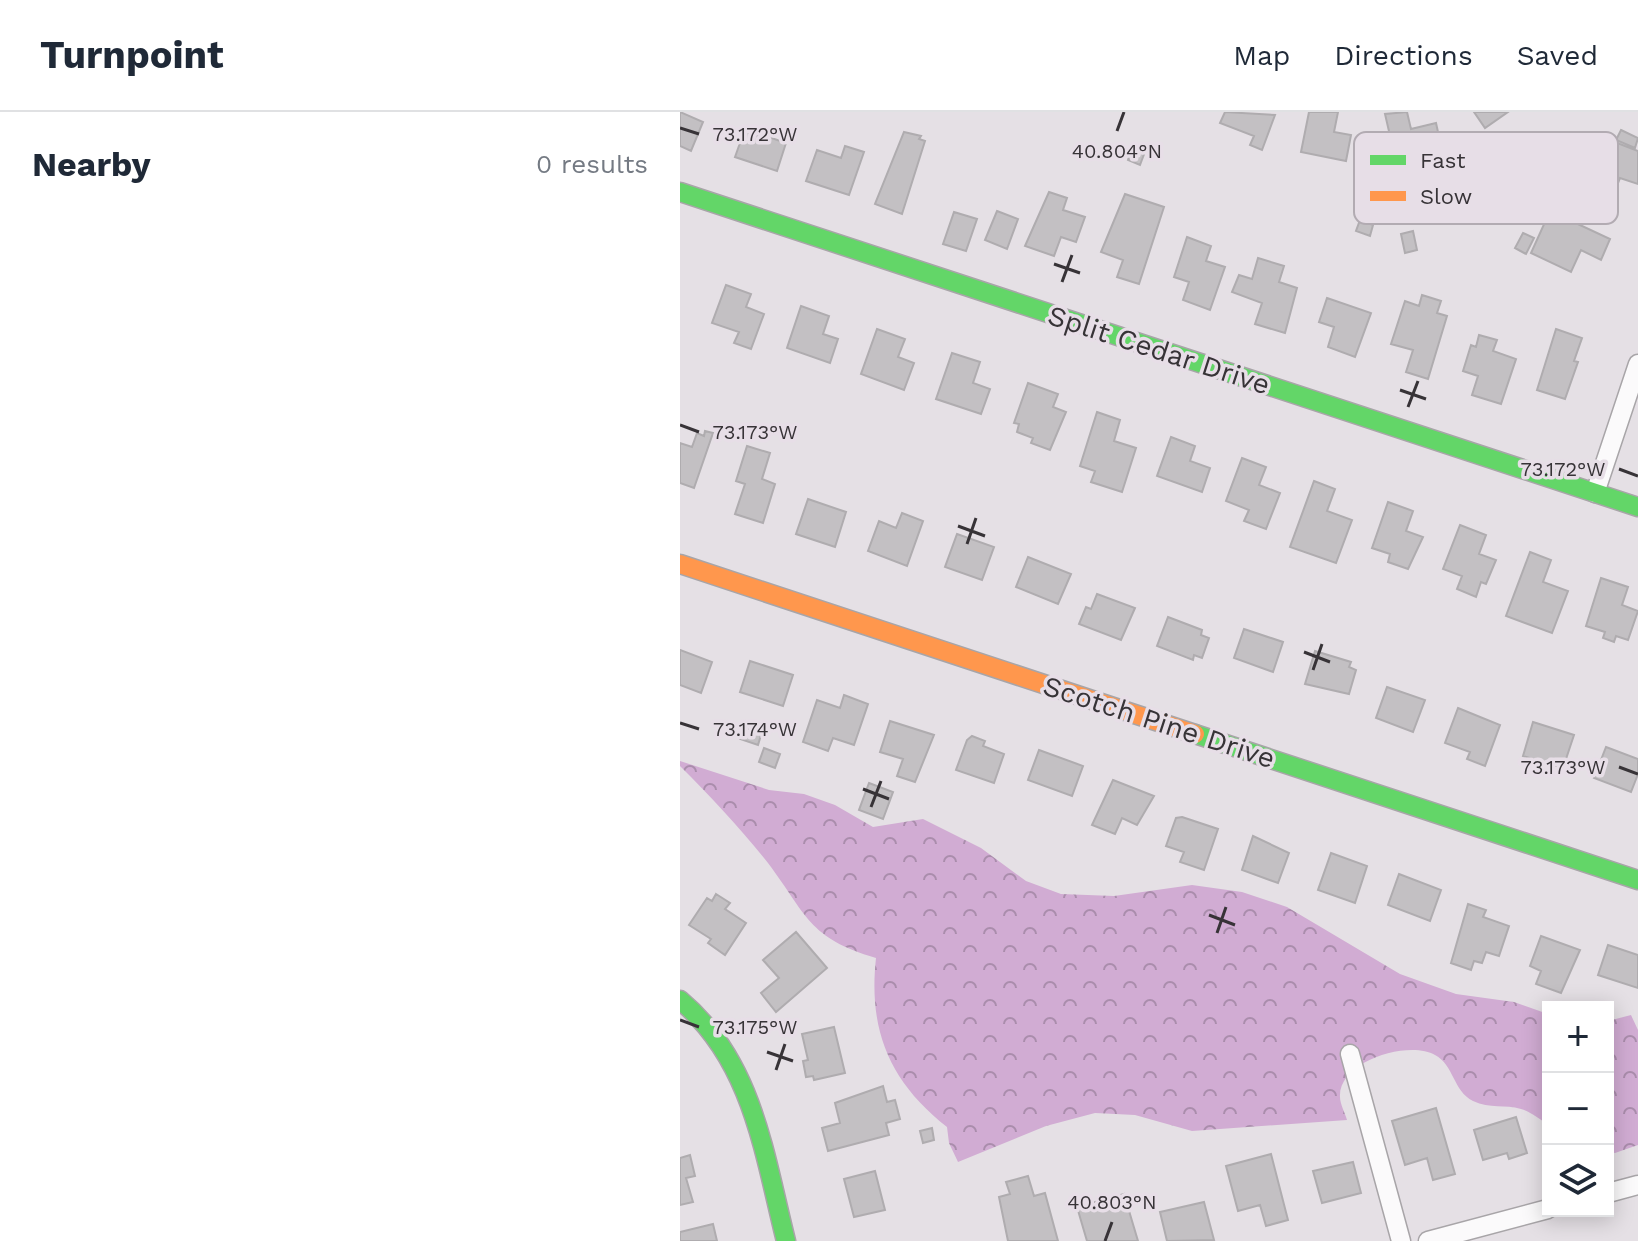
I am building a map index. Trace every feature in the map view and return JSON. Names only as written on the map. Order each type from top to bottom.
[{"type":"street","name":"Split Cedar Drive","points":[[680,192],[1638,507]]},
{"type":"street","points":[[1595,493],[1638,364]]},
{"type":"street","name":"Scotch Pine Drive","points":[[680,564],[1638,880]]},
{"type":"street","points":[[680,1000],[696,1010],[733,1055],[786,1241]]},
{"type":"street","points":[[1350,1054],[1401,1241]]},
{"type":"street","points":[[1614,1191],[1638,1185]]},
{"type":"street","points":[[1428,1241],[1542,1211]]},
{"type":"green space","points":[[680,761],[769,790],[804,794],[835,805],[873,827],[923,819],[981,848],[1026,881],[1061,894],[1114,896],[1192,885],[1242,892],[1287,907],[1400,974],[1456,994],[1514,1002],[1542,1012],[1542,1120],[1521,1109],[1473,1101],[1461,1091],[1441,1059],[1423,1051],[1409,1050],[1377,1057],[1350,1073],[1342,1084],[1340,1097],[1347,1120],[1192,1131],[1135,1115],[1095,1113],[1046,1126],[958,1162],[949,1143],[947,1127],[911,1092],[887,1053],[876,1009],[876,958],[853,950],[822,933],[801,911],[758,850],[680,766]]},
{"type":"green space","points":[[1631,1015],[1638,1030],[1638,1145],[1615,1153],[1614,1153],[1614,1019]]},
{"type":"building","points":[[680,112],[703,122],[691,151],[680,146]]},
{"type":"building","points":[[1225,112],[1275,115],[1262,150],[1250,145],[1254,136],[1220,123]]},
{"type":"building","points":[[1309,112],[1338,112],[1334,132],[1351,135],[1346,161],[1301,152]]},
{"type":"building","points":[[1407,112],[1411,129],[1436,123],[1438,132],[1389,132],[1385,114]]},
{"type":"building","points":[[1474,112],[1508,112],[1485,128]]},
{"type":"building","points":[[745,129],[786,143],[777,171],[735,157]]},
{"type":"building","points":[[1621,130],[1638,138],[1635,148],[1618,141]]},
{"type":"building","points":[[904,132],[921,136],[919,139],[925,141],[902,214],[875,204]]},
{"type":"building","points":[[1618,143],[1638,151],[1638,184],[1620,178],[1618,183]]},
{"type":"building","points":[[1133,145],[1146,149],[1140,165],[1128,160]]},
{"type":"building","points":[[845,146],[864,152],[849,195],[806,181],[817,150],[841,158]]},
{"type":"building","points":[[1049,192],[1067,198],[1063,210],[1085,217],[1076,242],[1061,237],[1054,256],[1025,246]]},
{"type":"building","points":[[1125,194],[1164,207],[1139,284],[1117,277],[1123,260],[1101,252]]},
{"type":"building","points":[[997,211],[1018,219],[1007,249],[985,240]]},
{"type":"building","points":[[954,212],[977,219],[966,251],[943,244]]},
{"type":"building","points":[[1359,224],[1373,225],[1370,236],[1356,231]]},
{"type":"building","points":[[1544,224],[1578,224],[1610,239],[1601,260],[1581,250],[1571,272],[1531,253]]},
{"type":"building","points":[[1413,231],[1417,250],[1405,253],[1401,234]]},
{"type":"building","points":[[1523,233],[1534,238],[1526,254],[1515,248]]},
{"type":"building","points":[[1187,237],[1211,246],[1206,261],[1225,267],[1210,310],[1183,300],[1189,282],[1174,277]]},
{"type":"building","points":[[1258,258],[1284,266],[1279,282],[1297,288],[1285,333],[1255,324],[1262,303],[1232,292],[1239,275],[1252,279]]},
{"type":"building","points":[[726,285],[751,294],[746,307],[764,314],[751,349],[734,343],[739,332],[712,323]]},
{"type":"building","points":[[1422,295],[1441,301],[1437,313],[1447,316],[1428,379],[1406,372],[1413,350],[1391,344],[1405,301],[1419,306]]},
{"type":"building","points":[[1327,298],[1371,313],[1355,357],[1328,347],[1334,327],[1319,322]]},
{"type":"building","points":[[801,306],[829,316],[823,334],[838,339],[830,363],[787,348]]},
{"type":"building","points":[[877,329],[905,339],[898,357],[914,363],[904,390],[861,374]]},
{"type":"building","points":[[1556,329],[1582,338],[1574,361],[1578,362],[1565,399],[1537,390]]},
{"type":"building","points":[[1479,335],[1497,340],[1493,351],[1516,359],[1501,404],[1472,395],[1478,376],[1463,371],[1471,345],[1476,347]]},
{"type":"building","points":[[952,353],[980,362],[973,383],[990,389],[981,414],[936,399]]},
{"type":"building","points":[[1028,383],[1058,394],[1053,407],[1066,412],[1050,450],[1031,443],[1033,438],[1017,432],[1019,424],[1014,423]]},
{"type":"building","points":[[1097,412],[1120,420],[1114,441],[1136,448],[1122,492],[1091,482],[1095,471],[1080,466]]},
{"type":"building","points":[[705,431],[713,433],[694,488],[680,483],[680,443],[692,447],[697,433],[704,436]]},
{"type":"building","points":[[1171,437],[1195,446],[1190,461],[1210,468],[1202,492],[1157,476]]},
{"type":"building","points":[[747,446],[770,453],[762,479],[775,484],[763,523],[735,514],[745,484],[736,481]]},
{"type":"building","points":[[1242,458],[1266,467],[1259,485],[1280,493],[1266,529],[1244,521],[1249,510],[1226,501]]},
{"type":"building","points":[[1314,481],[1335,489],[1327,511],[1352,520],[1336,563],[1290,547]]},
{"type":"building","points":[[808,499],[846,512],[835,547],[796,534]]},
{"type":"building","points":[[1388,502],[1413,511],[1406,531],[1423,537],[1408,569],[1388,562],[1390,554],[1372,548]]},
{"type":"building","points":[[902,513],[923,521],[907,566],[868,551],[879,521],[896,528]]},
{"type":"building","points":[[1460,525],[1486,535],[1479,554],[1496,560],[1486,584],[1481,582],[1476,597],[1457,589],[1462,576],[1443,569]]},
{"type":"building","points":[[957,534],[994,547],[982,580],[945,567]]},
{"type":"building","points":[[1530,552],[1551,560],[1543,582],[1568,591],[1552,633],[1506,616]]},
{"type":"building","points":[[1028,557],[1071,574],[1058,604],[1016,587]]},
{"type":"building","points":[[1601,578],[1628,587],[1622,605],[1638,611],[1628,640],[1616,636],[1614,642],[1603,638],[1605,632],[1586,626]]},
{"type":"building","points":[[1097,594],[1135,608],[1121,640],[1079,624],[1086,607],[1091,609]]},
{"type":"building","points":[[1168,617],[1202,630],[1201,635],[1209,638],[1202,658],[1194,655],[1193,660],[1157,646]]},
{"type":"building","points":[[1244,629],[1283,642],[1273,672],[1234,658]]},
{"type":"building","points":[[680,650],[712,662],[701,693],[680,685]]},
{"type":"building","points":[[1315,651],[1351,662],[1349,667],[1356,670],[1349,694],[1305,684]]},
{"type":"building","points":[[750,661],[793,675],[783,706],[740,692]]},
{"type":"building","points":[[1387,687],[1425,700],[1413,732],[1376,718]]},
{"type":"building","points":[[844,695],[868,704],[854,745],[833,738],[828,751],[803,742],[817,700],[840,708]]},
{"type":"building","points":[[1458,708],[1500,725],[1485,766],[1467,759],[1470,752],[1445,743]]},
{"type":"building","points":[[890,721],[934,735],[915,782],[897,776],[903,759],[880,752]]},
{"type":"building","points":[[1533,722],[1574,735],[1563,768],[1523,756]]},
{"type":"building","points":[[744,728],[761,735],[758,745],[740,739]]},
{"type":"building","points":[[972,736],[985,741],[983,746],[1004,754],[994,783],[956,770],[967,740]]},
{"type":"building","points":[[1606,747],[1638,759],[1638,774],[1631,792],[1594,778]]},
{"type":"building","points":[[764,748],[780,754],[775,768],[759,762]]},
{"type":"building","points":[[1039,750],[1083,766],[1072,796],[1028,780]]},
{"type":"building","points":[[1113,780],[1154,796],[1137,825],[1122,818],[1115,834],[1092,825]]},
{"type":"building","points":[[869,783],[893,792],[883,819],[859,810]]},
{"type":"building","points":[[1182,817],[1218,829],[1204,870],[1180,862],[1184,852],[1166,846],[1176,818]]},
{"type":"building","points":[[1253,836],[1289,853],[1278,883],[1242,870]]},
{"type":"building","points":[[1331,853],[1367,866],[1355,903],[1318,890]]},
{"type":"building","points":[[1399,874],[1441,890],[1430,921],[1388,905]]},
{"type":"building","points":[[716,894],[730,903],[725,909],[746,923],[725,955],[708,943],[711,939],[689,925],[707,898],[712,901]]},
{"type":"building","points":[[1468,904],[1486,910],[1483,917],[1509,926],[1499,956],[1486,952],[1482,963],[1474,961],[1471,970],[1451,963]]},
{"type":"building","points":[[796,932],[827,968],[776,1012],[761,993],[779,978],[763,960]]},
{"type":"building","points":[[1541,936],[1580,950],[1561,993],[1536,984],[1541,971],[1530,966]]},
{"type":"building","points":[[1608,945],[1638,955],[1638,988],[1598,975]]},
{"type":"building","points":[[834,1027],[845,1073],[814,1080],[813,1076],[806,1077],[803,1061],[808,1060],[802,1034]]},
{"type":"building","points":[[883,1086],[887,1102],[895,1100],[900,1119],[886,1123],[889,1135],[828,1151],[822,1128],[840,1123],[835,1103]]},
{"type":"building","points":[[1436,1108],[1455,1174],[1433,1180],[1427,1158],[1405,1165],[1392,1121]]},
{"type":"building","points":[[1516,1117],[1527,1153],[1509,1159],[1507,1153],[1483,1160],[1474,1130]]},
{"type":"building","points":[[932,1128],[934,1140],[923,1143],[920,1131]]},
{"type":"building","points":[[1271,1154],[1288,1220],[1266,1226],[1260,1205],[1238,1211],[1226,1166]]},
{"type":"building","points":[[690,1155],[695,1176],[686,1178],[693,1202],[680,1205],[680,1158]]},
{"type":"building","points":[[1353,1162],[1361,1193],[1322,1203],[1313,1171]]},
{"type":"building","points":[[875,1171],[885,1210],[854,1217],[844,1179]]},
{"type":"building","points":[[1028,1176],[1034,1196],[1045,1193],[1058,1241],[1008,1241],[999,1197],[1010,1194],[1006,1182]]},
{"type":"building","points":[[1124,1194],[1138,1241],[1087,1241],[1077,1207]]},
{"type":"building","points":[[1204,1202],[1214,1240],[1167,1241],[1160,1212]]},
{"type":"building","points":[[713,1224],[717,1241],[680,1241],[680,1232]]},
{"type":"traffic: fast","points":[[680,192],[1638,507]]},
{"type":"traffic: fast","points":[[1195,734],[1638,880]]},
{"type":"traffic: fast","points":[[680,1000],[705,1024],[740,1080],[762,1143],[786,1241]]},
{"type":"traffic: slow","points":[[680,564],[1195,734]]}]
